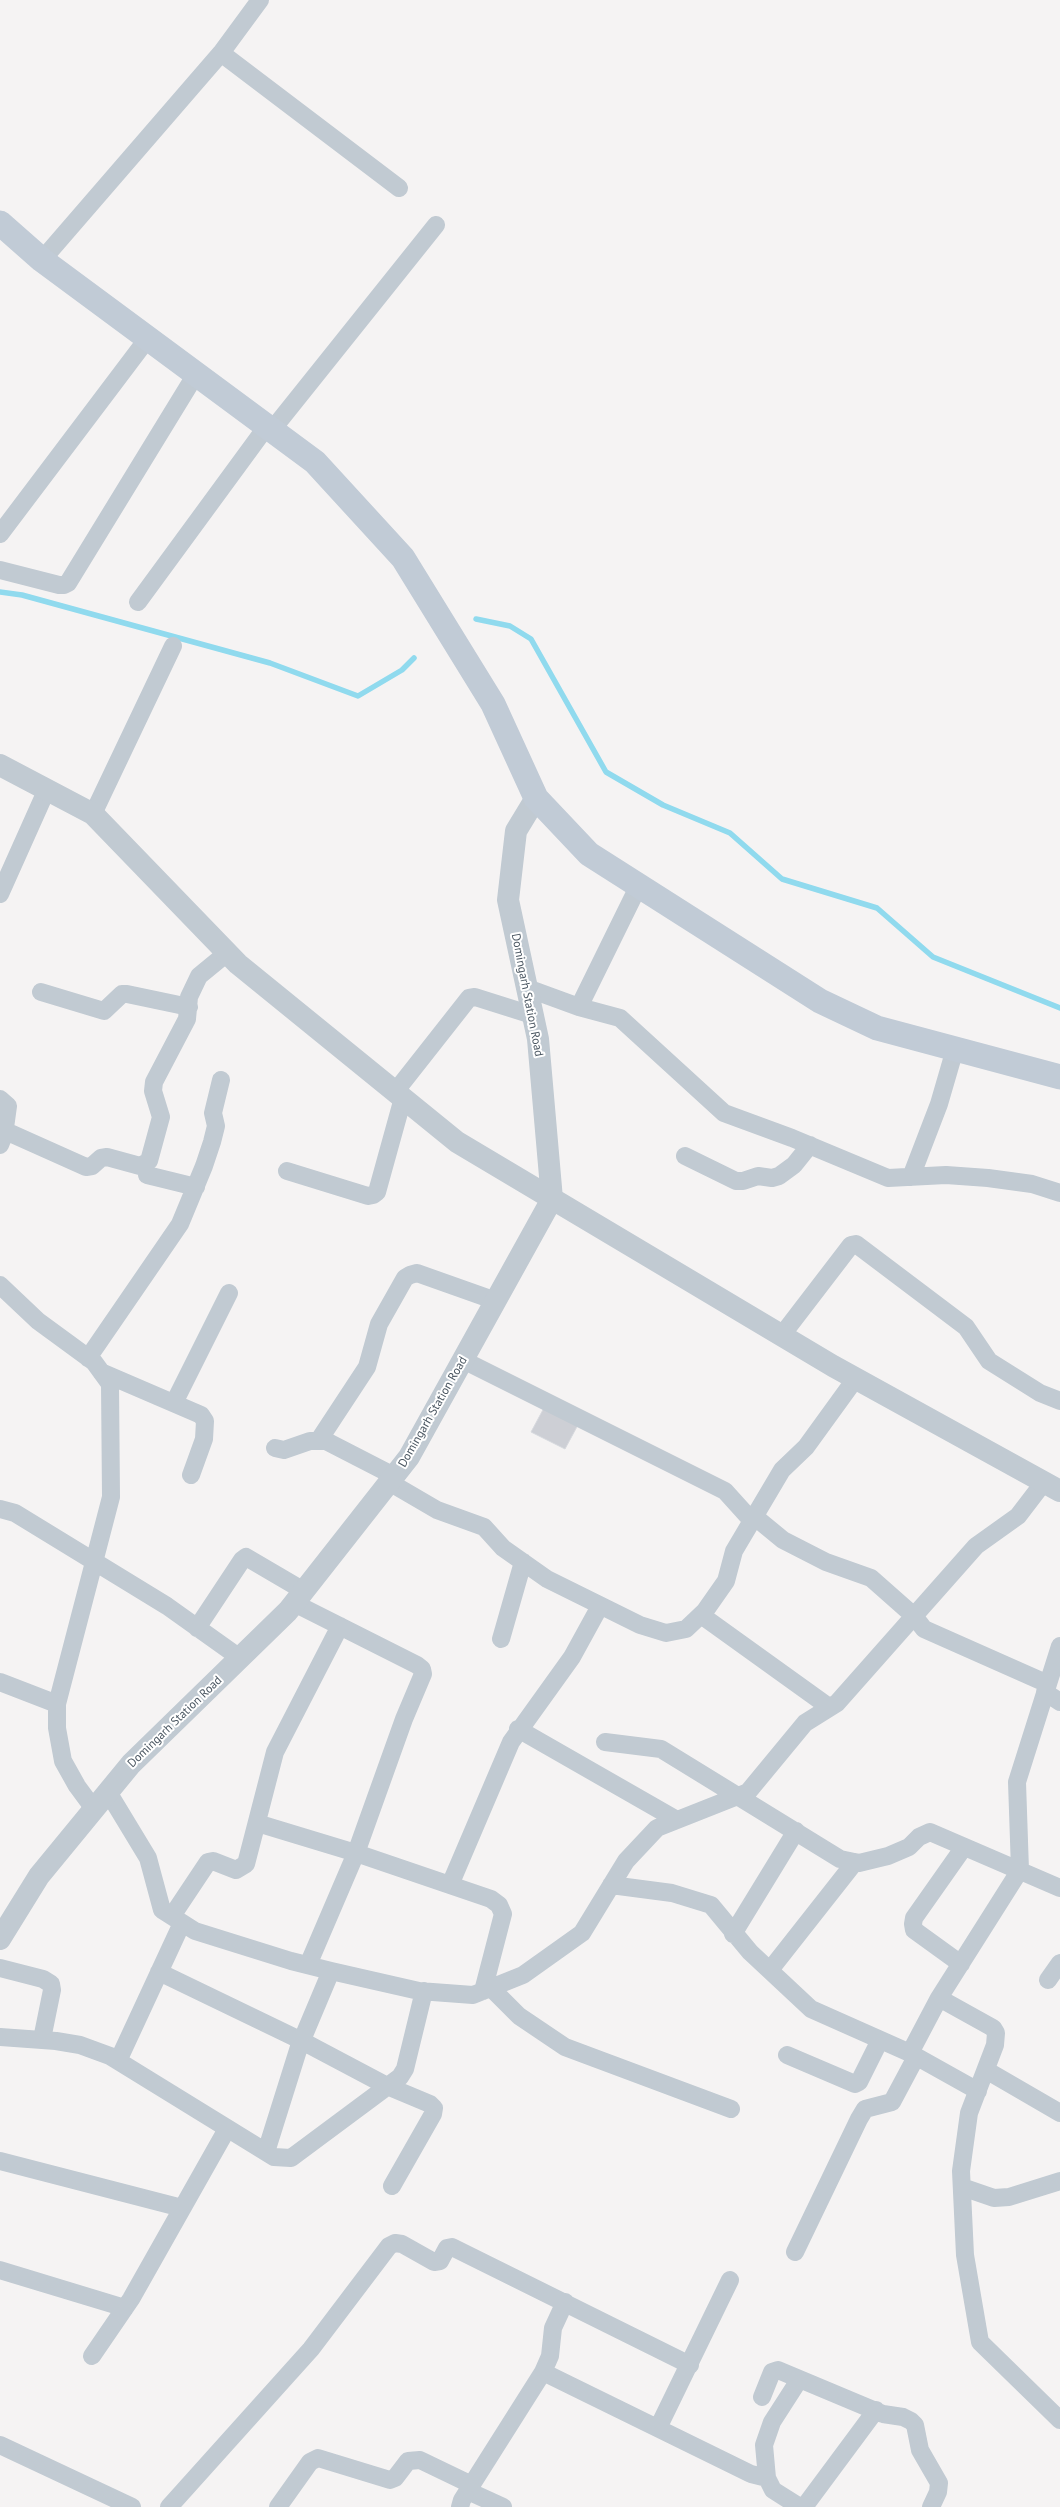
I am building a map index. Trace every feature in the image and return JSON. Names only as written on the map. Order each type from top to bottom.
[{"type":"main road","points":[[2,228],[42,260],[316,462],[403,558],[493,704],[536,798],[589,854],[638,887],[820,1001],[877,1028],[1060,1077]]},
{"type":"street","points":[[42,260],[221,52],[260,0]]},
{"type":"street","points":[[221,52],[399,188]]},
{"type":"street","points":[[138,602],[270,428],[436,225]]},
{"type":"street","points":[[0,534],[148,338]]},
{"type":"street","points":[[0,570],[59,585],[64,585],[68,582],[196,374]]},
{"type":"street","points":[[94,814],[173,646]]},
{"type":"street","points":[[0,765],[94,814],[238,964],[457,1142],[856,1378],[1052,1487],[1018,1516],[976,1546],[837,1703],[805,1723],[748,1792],[657,1828],[626,1861],[582,1933],[523,1975],[473,1995],[424,1991],[308,1965],[195,1931],[162,1910],[148,1858],[101,1800],[77,1786],[63,1761],[57,1728],[57,1704],[111,1497],[110,1384],[101,1371],[88,1358],[38,1321],[0,1285]]},
{"type":"street","points":[[0,894],[47,789]]},
{"type":"street","name":"Domingarh Station Road","points":[[0,1939],[39,1876],[131,1764],[240,1658],[299,1597],[409,1457],[552,1199],[547,1122],[538,1039],[508,900],[516,831],[536,798]]},
{"type":"street","points":[[580,1007],[638,887]]},
{"type":"street","points":[[2,1140],[10,1133],[86,1166],[92,1166],[101,1158],[107,1157],[140,1166],[149,1161],[160,1117],[153,1090],[154,1082],[187,1019],[189,997],[199,976],[227,953]]},
{"type":"street","points":[[527,988],[580,1007],[620,1018],[724,1113],[810,1145],[888,1178],[946,1175],[988,1178],[1032,1184],[1060,1193]]},
{"type":"street","points":[[41,992],[104,1010],[122,994],[189,1007]]},
{"type":"street","points":[[288,1170],[368,1196],[374,1195],[378,1192],[399,1095],[469,998],[475,997],[532,1015]]},
{"type":"street","points":[[912,1177],[939,1104],[954,1048]]},
{"type":"street","points":[[88,1358],[180,1224],[196,1187],[216,1126],[213,1113],[221,1080]]},
{"type":"street","points":[[0,1099],[8,1106],[2,1140]]},
{"type":"street","points":[[685,1156],[736,1181],[743,1181],[758,1176],[772,1178],[779,1176],[794,1165],[810,1145]]},
{"type":"street","points":[[146,1174],[196,1187]]},
{"type":"street","points":[[782,1335],[851,1245],[856,1244],[966,1327],[989,1361],[1040,1393],[1060,1401]]},
{"type":"street","points":[[319,1440],[366,1367],[379,1324],[405,1278],[410,1274],[417,1273],[496,1301]]},
{"type":"street","points":[[174,1403],[229,1293]]},
{"type":"street","points":[[463,1360],[725,1491],[754,1519],[783,1540],[826,1562],[871,1578],[914,1616],[924,1628],[1046,1688],[1060,1702]]},
{"type":"street","points":[[101,1371],[201,1414],[204,1421],[204,1439],[190,1475]]},
{"type":"street","points":[[275,1448],[284,1450],[319,1440],[326,1441],[392,1479],[437,1510],[484,1527],[503,1548],[547,1579],[640,1626],[666,1633],[686,1629],[701,1615],[726,1582],[734,1551],[782,1470],[806,1447],[856,1378]]},
{"type":"street","points":[[0,1510],[15,1513],[197,1628],[240,1658]]},
{"type":"street","points":[[197,1628],[242,1560],[246,1557],[340,1626],[422,1669],[423,1674],[404,1719],[356,1853],[308,1965]]},
{"type":"street","points":[[501,1639],[523,1562]]},
{"type":"street","points":[[450,1885],[498,1768],[518,1729],[572,1657],[600,1606]]},
{"type":"street","points":[[701,1615],[829,1708]]},
{"type":"street","points":[[118,2061],[160,1972],[177,1919],[208,1862],[213,1861],[236,1870],[246,1864],[275,1752],[340,1626]]},
{"type":"street","points":[[795,2252],[859,2119],[865,2110],[892,2102],[939,1998],[1020,1870],[1017,1782],[1060,1646]]},
{"type":"street","points":[[0,1682],[57,1704]]},
{"type":"street","points":[[518,1729],[677,1820]]},
{"type":"street","points":[[605,1742],[661,1749],[840,1858],[855,1862],[888,1856],[909,1847],[919,1837],[930,1832],[1060,1888]]},
{"type":"street","points":[[257,1823],[356,1853],[491,1899],[499,1905],[503,1914],[487,1989]]},
{"type":"street","points":[[733,1934],[796,1831]]},
{"type":"street","points":[[961,1964],[914,1930],[913,1924],[914,1918],[964,1847]]},
{"type":"street","points":[[770,1970],[855,1862]]},
{"type":"street","points":[[611,1885],[672,1893],[711,1905],[724,1918],[733,1934],[812,2009],[913,2055],[978,2091]]},
{"type":"street","points":[[1048,1980],[1060,1964]]},
{"type":"street","points":[[0,1968],[43,1978],[50,1984],[52,1990],[42,2039]]},
{"type":"street","points":[[266,2152],[302,2041],[331,1971]]},
{"type":"street","points":[[160,1972],[302,2041],[388,2086],[430,2104],[434,2108],[433,2114],[392,2186]]},
{"type":"street","points":[[487,1989],[519,2016],[565,2047],[732,2108]]},
{"type":"street","points":[[0,2037],[42,2039],[80,2045],[118,2061],[227,2129],[266,2152],[282,2159],[291,2158],[400,2077],[405,2069],[424,1991]]},
{"type":"street","points":[[939,1998],[993,2028],[996,2032],[995,2045],[969,2113],[961,2171],[965,2255],[980,2342],[1060,2420]]},
{"type":"street","points":[[787,2055],[855,2084],[859,2082],[880,2040]]},
{"type":"street","points":[[986,2070],[1060,2113]]},
{"type":"street","points":[[92,2356],[125,2308],[227,2129]]},
{"type":"street","points":[[0,2161],[182,2208]]},
{"type":"street","points":[[962,2187],[994,2198],[1002,2198],[1060,2181]]},
{"type":"street","points":[[169,2507],[311,2349],[389,2246],[395,2243],[402,2244],[434,2262],[440,2261],[447,2248],[452,2247],[690,2365]]},
{"type":"street","points":[[0,2270],[125,2308]]},
{"type":"street","points":[[658,2428],[730,2280]]},
{"type":"street","points":[[466,2494],[543,2372],[550,2356],[553,2328],[565,2302]]},
{"type":"street","points":[[762,2396],[772,2372],[778,2370],[876,2410],[903,2417],[915,2425],[920,2450],[938,2483],[938,2492],[931,2507]]},
{"type":"street","points":[[543,2372],[751,2474],[768,2478]]},
{"type":"street","points":[[799,2380],[772,2422],[764,2445],[768,2478],[773,2490],[800,2507]]},
{"type":"street","points":[[804,2507],[876,2410]]},
{"type":"street","points":[[0,2445],[132,2507]]},
{"type":"street","points":[[278,2507],[310,2462],[318,2458],[390,2480],[395,2478],[408,2461],[420,2460],[466,2494],[503,2507]]},
{"type":"building","points":[[545,1406],[579,1423],[565,1449],[531,1432]]},
{"type":"waterway","points":[[0,592],[22,595],[270,663],[358,696],[402,670],[414,658]]},
{"type":"waterway","points":[[476,619],[510,626],[531,639],[606,772],[663,805],[730,833],[782,879],[877,908],[933,957],[1060,1008]]}]
